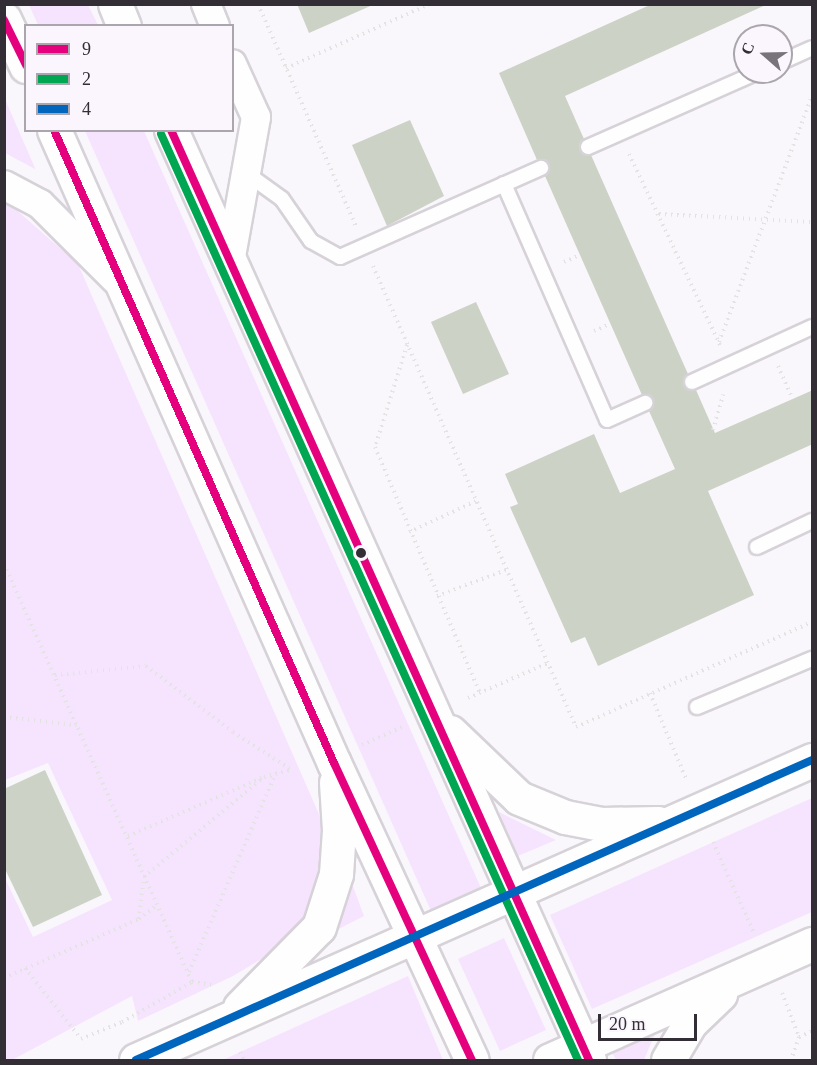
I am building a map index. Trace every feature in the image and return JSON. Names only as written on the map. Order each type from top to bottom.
[{"type":"main road","points":[[115,4],[123,24]]},
{"type":"main road","points":[[4,19],[24,62]]},
{"type":"main road","points":[[55,132],[123,286],[346,754],[415,937],[472,1060]]},
{"type":"main road","points":[[172,132],[230,262],[420,719],[514,893],[585,1053]]},
{"type":"main road","points":[[420,719],[519,798],[565,817],[601,824],[672,822]]},
{"type":"main road","points":[[227,1020],[319,927],[336,874],[346,754]]},
{"type":"main road","points":[[136,1060],[813,760]]},
{"type":"main road","points":[[550,1060],[585,1053],[737,978],[813,944]]},
{"type":"main road","points":[[668,1060],[690,1023],[737,978]]},
{"type":"street","points":[[206,4],[214,24]]},
{"type":"street","points":[[230,262],[255,117],[234,69]]},
{"type":"street","points":[[4,185],[40,204],[123,286]]},
{"type":"lane","points":[[793,57],[813,48]]},
{"type":"lane","points":[[588,147],[733,83]]},
{"type":"lane","points":[[245,172],[282,199],[311,241],[340,257],[541,168]]},
{"type":"lane","points":[[504,184],[608,420],[645,403]]},
{"type":"lane","points":[[692,382],[813,327]]},
{"type":"lane","points":[[757,547],[813,521]]},
{"type":"lane","points":[[697,707],[813,659]]},
{"type":"path","points":[[258,4],[576,727],[813,622]]},
{"type":"path","points":[[286,68],[430,4]]},
{"type":"path","points":[[719,343],[813,96]]},
{"type":"path","points":[[619,134],[731,364]]},
{"type":"path","points":[[659,214],[813,222]]},
{"type":"path","points":[[407,345],[375,447],[409,532],[480,693]]},
{"type":"path","points":[[770,347],[792,399]]},
{"type":"path","points":[[409,532],[476,501]]},
{"type":"path","points":[[4,564],[192,982]]},
{"type":"path","points":[[437,596],[506,570]]},
{"type":"path","points":[[468,698],[548,663]]},
{"type":"path","points":[[55,675],[146,666],[233,732],[292,770],[264,777],[128,836]]},
{"type":"path","points":[[650,693],[689,787]]},
{"type":"path","points":[[4,717],[78,726]]},
{"type":"path","points":[[346,754],[420,719]]},
{"type":"path","points":[[189,973],[275,775]]},
{"type":"path","points":[[139,920],[144,877],[264,777]]},
{"type":"path","points":[[713,843],[756,937]]},
{"type":"path","points":[[4,978],[139,920],[157,905]]},
{"type":"path","points":[[25,969],[81,1040],[122,1022],[192,982],[214,985]]},
{"type":"path","points":[[779,987],[799,1037],[792,1060]]},
{"type":"path","points":[[799,1037],[813,1031]]},
{"type":"path","points":[[240,1053],[244,1060]]},
{"type":"shaded area","points":[[29,5],[88,5],[98,24],[38,24]]},
{"type":"shaded area","points":[[5,99],[35,168],[35,169],[5,153]]},
{"type":"shaded area","points":[[85,132],[144,132],[481,888],[431,911]]},
{"type":"shaded area","points":[[5,200],[78,264],[322,821],[327,865],[313,907],[288,943],[233,976],[138,1021],[132,996],[12,1060],[4,1060],[4,876],[33,937],[112,900],[48,763],[5,780]]},
{"type":"shaded area","points":[[812,798],[812,912],[592,1009],[550,915]]},
{"type":"shaded area","points":[[499,812],[556,840],[518,856]]},
{"type":"shaded area","points":[[351,881],[364,916],[331,933]]},
{"type":"shaded area","points":[[504,938],[546,1030],[500,1051],[458,959]]},
{"type":"shaded area","points":[[408,976],[443,1060],[223,1060],[240,1052]]},
{"type":"shaded area","points":[[655,1034],[644,1060],[616,1060],[612,1052]]},
{"type":"building","points":[[297,4],[375,4],[309,33]]},
{"type":"building","points":[[652,4],[768,4],[565,96],[584,139],[580,150],[591,155],[688,374],[684,385],[696,390],[715,433],[813,390],[813,444],[708,491],[754,595],[598,666],[585,637],[571,643],[510,507],[518,504],[505,474],[594,434],[620,493],[675,469],[649,411],[653,400],[642,395],[545,176],[549,164],[537,160],[499,73]]},
{"type":"building","points":[[410,120],[444,196],[387,226],[352,145]]},
{"type":"building","points":[[476,302],[509,374],[463,394],[431,322]]},
{"type":"building","points":[[45,770],[102,895],[33,927],[4,867],[4,789]]},
{"type":"transit line","name":"9","points":[[4,20],[24,61]]},
{"type":"transit line","name":"9","points":[[55,132],[334,763],[472,1060]]},
{"type":"transit line","name":"9","points":[[172,132],[589,1060]]},
{"type":"transit line","name":"2","points":[[161,134],[578,1060]]},
{"type":"transit line","name":"4","points":[[136,1060],[812,760]]}]
